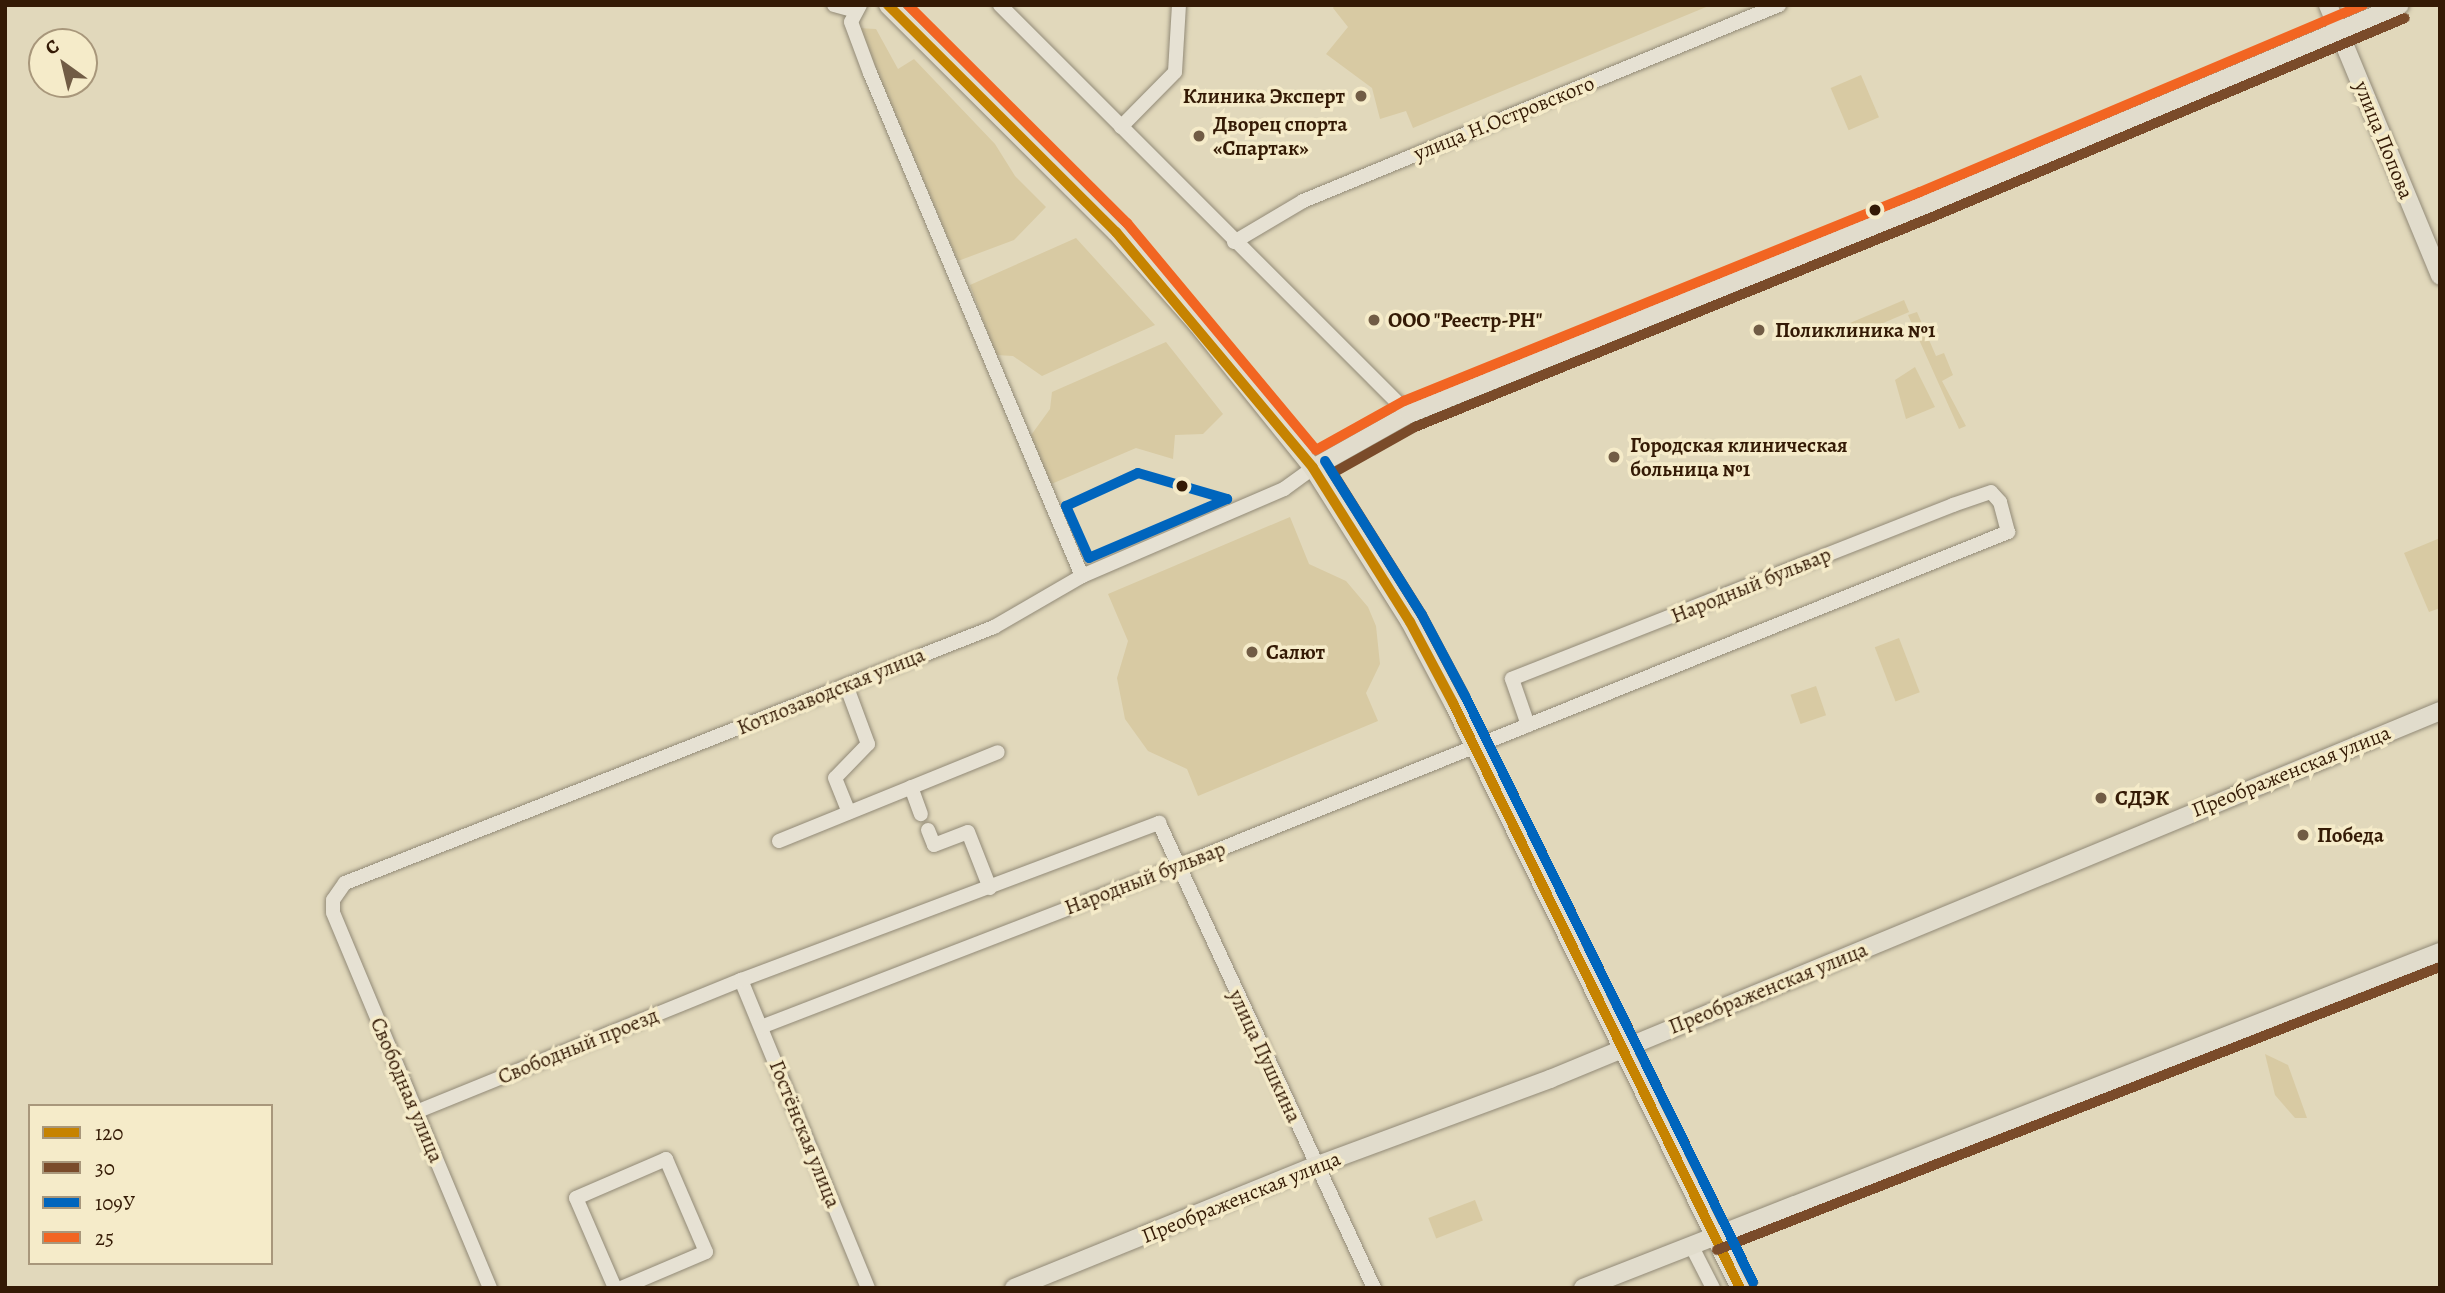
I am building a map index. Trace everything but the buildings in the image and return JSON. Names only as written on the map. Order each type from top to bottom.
[{"type":"main road","points":[[888,5],[1116,232],[1310,465],[1410,622],[1475,747],[1712,1237],[1740,1288]]},
{"type":"main road","name":"улица Попова","points":[[2328,5],[2440,275]]},
{"type":"main road","points":[[1310,465],[1409,414],[2400,5]]},
{"type":"main road","name":"Преображенская улица","points":[[1014,1288],[1315,1166],[1621,1048],[2440,711]]},
{"type":"main road","points":[[1583,1288],[2440,952]]},
{"type":"street","points":[[834,5],[858,8],[851,22],[870,74],[1082,576]]},
{"type":"street","points":[[1000,5],[1234,242],[1409,414]]},
{"type":"street","points":[[1121,127],[1175,72],[1179,5]]},
{"type":"street","name":"улица Н.Островского","points":[[1234,242],[1303,201],[1779,5]]},
{"type":"street","name":"Котлозаводская улица","points":[[337,891],[345,883],[994,627],[1082,576],[1269,496],[1310,465]]},
{"type":"street","name":"Народный бульвар","points":[[761,1027],[1178,866],[2008,532],[2000,502],[1991,492],[1512,680],[1528,725]]},
{"type":"street","points":[[845,685],[868,744],[835,778],[849,812]]},
{"type":"street","points":[[779,841],[998,752]]},
{"type":"street","points":[[911,788],[922,814]]},
{"type":"street","name":"улица Пушкина","points":[[990,888],[1160,823],[1315,1166],[1374,1288]]},
{"type":"street","points":[[741,980],[990,888],[968,832],[934,845],[928,830]]},
{"type":"street","name":"Свободная улица","points":[[337,891],[333,912],[490,1288]]},
{"type":"street","name":"Гостёнская улица","points":[[741,980],[868,1288]]},
{"type":"street","name":"Свободный проезд","points":[[416,1112],[741,980]]},
{"type":"street","points":[[615,1288],[576,1198],[666,1159],[705,1252],[621,1288]]},
{"type":"street","points":[[1691,1245],[1713,1288]]},
{"type":"shaded area","points":[[1335,5],[1711,5],[1413,128],[1406,111],[1380,119],[1372,88],[1326,54],[1348,27],[1333,8]]},
{"type":"shaded area","points":[[858,28],[876,29],[898,69],[914,59],[995,144],[1015,176],[1046,207],[1014,240],[958,261]]},
{"type":"shaded area","points":[[1861,75],[1879,117],[1849,130],[1831,88]]},
{"type":"shaded area","points":[[1076,238],[1155,325],[1042,376],[1013,356],[996,355],[970,285]]},
{"type":"shaded area","points":[[1904,300],[1909,312],[1856,335],[1851,323]]},
{"type":"shaded area","points":[[1917,312],[1936,356],[1944,353],[1953,375],[1942,381],[1966,426],[1959,429],[1908,315]]},
{"type":"shaded area","points":[[1166,342],[1223,414],[1203,434],[1175,435],[1173,459],[1136,448],[1049,485],[1029,438],[1050,409],[1052,392]]},
{"type":"shaded area","points":[[1915,367],[1935,407],[1906,419],[1895,380]]},
{"type":"shaded area","name":"Салют","points":[[1290,517],[1309,564],[1346,581],[1368,607],[1376,626],[1380,664],[1366,693],[1378,721],[1198,796],[1187,769],[1148,751],[1125,719],[1117,678],[1128,641],[1108,594]]},
{"type":"shaded area","points":[[2440,538],[2440,608],[2429,612],[2404,553]]},
{"type":"shaded area","points":[[1899,638],[1920,692],[1896,701],[1875,647]]},
{"type":"shaded area","points":[[1816,686],[1826,715],[1801,724],[1790,695]]},
{"type":"shaded area","points":[[2265,1054],[2288,1065],[2307,1118],[2295,1118],[2275,1095]]},
{"type":"shaded area","points":[[1475,1200],[1483,1221],[1436,1238],[1428,1218]]},
{"type":"transit line","name":"120","points":[[888,5],[1116,232],[1313,468],[1410,622],[1453,703],[1740,1288]]},
{"type":"transit line","name":"25","points":[[908,5],[1127,223],[1316,450],[1404,401],[1920,192],[2363,5]]},
{"type":"transit line","name":"30","points":[[1753,1282],[1465,696],[1422,615],[1333,473],[1415,427],[1930,218],[2405,18]]},
{"type":"transit line","name":"109У","points":[[1325,461],[1422,615],[1465,696],[1753,1282]]},
{"type":"transit line","name":"109У","points":[[1138,473],[1227,499],[1089,558],[1066,506],[1138,473]]},
{"type":"transit line","name":"30","points":[[1717,1250],[2440,967]]},
{"type":"place","name":"Клиника Эксперт","points":[[1361,96]]},
{"type":"place","name":"Дворец спорта «Спартак»","points":[[1199,136]]},
{"type":"place","name":"ООО \"Реестр-РН\"","points":[[1374,320]]},
{"type":"place","name":"Поликлиника №1","points":[[1759,330]]},
{"type":"place","name":"Городская клиническая больница №1","points":[[1614,457]]},
{"type":"place","name":"Салют","points":[[1252,652]]},
{"type":"place","name":"СДЭК","points":[[2101,798]]},
{"type":"place","name":"Победа","points":[[2303,835]]}]
